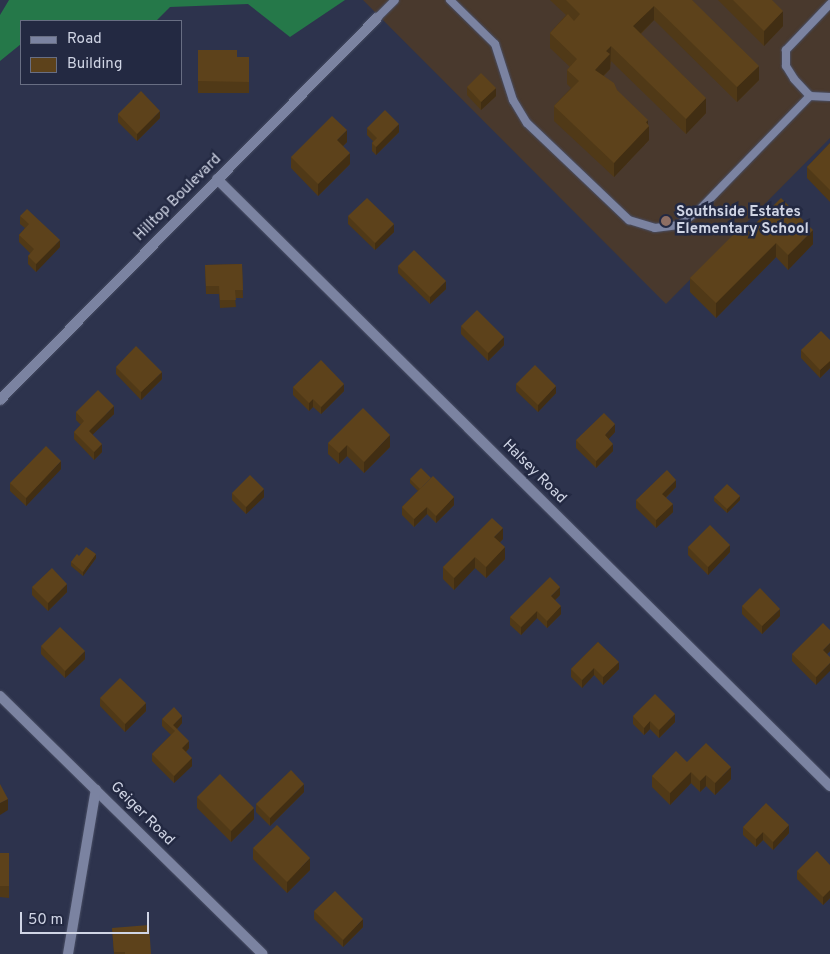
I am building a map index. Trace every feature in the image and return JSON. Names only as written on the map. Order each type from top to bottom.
[{"type":"street","name":"Hilltop Boulevard","points":[[0,400],[377,18]]},
{"type":"street","name":"Halsey Road","points":[[217,179],[830,786]]},
{"type":"street","name":"Geiger Road","points":[[0,696],[263,954]]},
{"type":"street","points":[[68,954],[96,789]]},
{"type":"lane","points":[[377,18],[396,0]]},
{"type":"lane","points":[[450,0],[495,44],[513,100],[527,123],[628,220],[656,228],[679,225],[700,209],[810,96]]},
{"type":"lane","points":[[830,4],[786,50],[786,66],[794,79],[810,96],[830,97]]},
{"type":"shaded area","name":"Southside Estates Elementary School","points":[[363,0],[830,0],[830,138],[666,304]]},
{"type":"green space","points":[[9,0],[345,0],[290,37],[248,4],[170,7],[157,20],[20,20],[20,45],[0,61],[0,15]]},
{"type":"building","points":[[566,0],[692,0],[759,66],[737,87],[654,6],[633,26],[706,98],[686,119],[611,46],[606,51],[610,54],[595,70],[614,83],[617,90],[648,120],[646,122],[649,126],[614,163],[554,106],[579,81],[567,70],[577,59],[550,33],[568,14],[574,21],[580,14]]},
{"type":"building","points":[[733,0],[772,0],[783,11],[764,31]]},
{"type":"building","points":[[198,50],[237,50],[237,57],[249,57],[249,82],[198,81]]},
{"type":"building","points":[[481,73],[496,88],[481,102],[467,87]]},
{"type":"building","points":[[141,91],[160,111],[137,134],[118,114]]},
{"type":"building","points":[[385,110],[399,124],[376,147],[372,143],[377,138],[367,128]]},
{"type":"building","points":[[332,116],[347,130],[337,140],[350,153],[318,184],[291,157]]},
{"type":"building","points":[[830,143],[830,190],[807,167]]},
{"type":"building","points":[[367,198],[394,224],[375,243],[348,216]]},
{"type":"building","points":[[781,198],[813,230],[788,255],[776,243],[716,303],[690,278],[744,224],[749,230]]},
{"type":"building","points":[[27,209],[60,240],[36,264],[28,256],[34,249],[19,235],[29,224],[20,216]]},
{"type":"building","points":[[414,250],[446,281],[430,297],[398,266]]},
{"type":"building","points":[[242,264],[243,290],[235,290],[236,300],[220,300],[219,286],[206,286],[205,265]]},
{"type":"building","points":[[477,310],[504,337],[488,353],[461,326]]},
{"type":"building","points":[[821,331],[830,340],[830,361],[820,370],[801,350]]},
{"type":"building","points":[[136,346],[162,372],[141,392],[116,367]]},
{"type":"building","points":[[321,360],[344,384],[321,407],[313,399],[309,403],[293,387]]},
{"type":"building","points":[[535,365],[556,386],[538,405],[516,384]]},
{"type":"building","points":[[98,390],[114,406],[89,431],[102,444],[94,452],[74,432],[84,421],[76,412]]},
{"type":"building","points":[[363,408],[390,435],[364,462],[347,445],[339,453],[328,443]]},
{"type":"building","points":[[604,413],[615,424],[605,435],[613,444],[596,461],[576,440]]},
{"type":"building","points":[[46,446],[61,461],[26,498],[10,483]]},
{"type":"building","points":[[421,468],[431,478],[420,489],[410,479]]},
{"type":"building","points":[[667,470],[676,480],[662,494],[673,504],[656,520],[636,500]]},
{"type":"building","points":[[250,475],[264,489],[246,507],[232,493]]},
{"type":"building","points":[[433,476],[454,497],[436,516],[427,507],[414,519],[402,507]]},
{"type":"building","points":[[727,484],[740,496],[727,509],[714,497]]},
{"type":"building","points":[[492,518],[503,528],[494,537],[505,547],[486,567],[475,557],[454,578],[443,567]]},
{"type":"building","points":[[710,525],[730,545],[708,567],[688,547]]},
{"type":"building","points":[[86,547],[96,554],[83,572],[71,562]]},
{"type":"building","points":[[52,568],[67,584],[48,603],[32,587]]},
{"type":"building","points":[[550,577],[560,587],[551,596],[561,606],[547,621],[537,611],[521,627],[510,617]]},
{"type":"building","points":[[760,588],[780,609],[762,626],[742,606]]},
{"type":"building","points":[[823,623],[830,630],[830,643],[823,650],[830,657],[830,663],[816,677],[792,654]]},
{"type":"building","points":[[60,627],[85,651],[65,671],[41,646]]},
{"type":"building","points":[[598,642],[619,662],[603,677],[594,668],[582,680],[571,669]]},
{"type":"building","points":[[120,678],[146,703],[125,724],[100,698]]},
{"type":"building","points":[[655,694],[675,714],[659,730],[650,721],[644,728],[633,716]]},
{"type":"building","points":[[174,707],[182,716],[173,725],[189,741],[182,748],[192,758],[174,776],[152,754],[175,731],[162,719]]},
{"type":"building","points":[[706,743],[731,767],[715,783],[706,775],[700,781],[691,772],[670,793],[652,776],[676,751],[687,762]]},
{"type":"building","points":[[291,770],[304,784],[270,818],[256,804]]},
{"type":"building","points":[[220,774],[254,808],[231,831],[197,797]]},
{"type":"building","points":[[0,784],[8,799],[0,803]]},
{"type":"building","points":[[766,803],[789,825],[773,842],[763,832],[756,839],[743,827]]},
{"type":"building","points":[[277,825],[310,858],[287,882],[253,848]]},
{"type":"building","points":[[817,851],[830,865],[830,890],[823,897],[797,871]]},
{"type":"building","points":[[0,853],[9,853],[9,886],[0,886]]},
{"type":"building","points":[[335,891],[363,919],[343,940],[314,911]]},
{"type":"building","points":[[149,925],[151,954],[114,952],[112,928]]},
{"type":"place","name":"Southside Estates Elementary School","points":[[666,221]]}]
